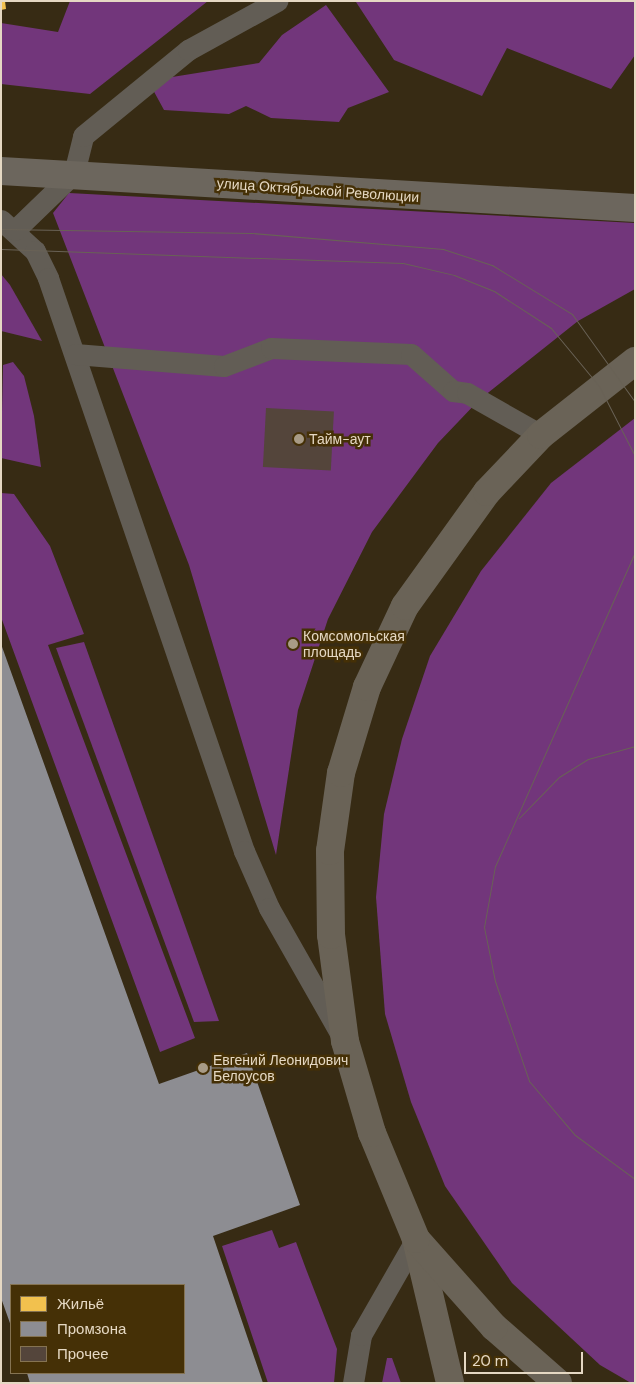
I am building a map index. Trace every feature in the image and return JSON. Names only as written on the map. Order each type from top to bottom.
[{"type":"main road","points":[[450,1383],[416,1239],[372,1133],[345,1041],[331,935],[330,850],[341,773],[367,686],[405,606],[443,548],[541,435],[635,361]]},
{"type":"main road","points":[[416,1239],[494,1327],[558,1383]]},
{"type":"street","name":"улица Октябрьской Революции","points":[[1,171],[635,208]]},
{"type":"lane","points":[[276,1],[188,50],[83,136],[74,174],[8,225],[35,251],[48,278],[244,851],[269,908],[345,1041]]},
{"type":"lane","points":[[75,354],[224,366],[271,348],[411,354],[453,390],[468,393],[541,435]]},
{"type":"lane","points":[[353,1383],[361,1335],[416,1239]]},
{"type":"shaded area","points":[[70,1],[208,1],[90,94],[1,84],[1,23],[58,32]]},
{"type":"shaded area","points":[[635,1],[635,55],[611,89],[507,48],[482,96],[394,60],[356,2]]},
{"type":"shaded area","points":[[326,5],[389,92],[348,108],[339,122],[271,118],[246,106],[229,114],[164,110],[152,88],[166,78],[259,63],[282,35]]},
{"type":"shaded area","points":[[69,193],[635,223],[635,289],[578,321],[479,400],[438,443],[372,532],[328,619],[298,710],[276,855],[189,565],[53,213]]},
{"type":"shaded area","points":[[1,274],[10,285],[42,341],[1,331]]},
{"type":"shaded area","points":[[13,362],[24,376],[34,416],[41,467],[1,458],[3,365]]},
{"type":"shaded area","name":"Комсомольская площадь","points":[[635,418],[635,1383],[631,1383],[600,1365],[512,1283],[445,1186],[411,1102],[385,1014],[376,897],[384,814],[402,739],[430,656],[481,571],[551,483]]},
{"type":"shaded area","points":[[1,493],[14,494],[50,546],[84,634],[48,645],[195,1038],[160,1052],[1,617]]},
{"type":"shaded area","points":[[84,642],[219,1021],[194,1022],[56,648]]},
{"type":"shaded area","points":[[272,1230],[279,1248],[296,1242],[337,1349],[334,1383],[268,1383],[222,1246]]},
{"type":"shaded area","points":[[387,1358],[392,1358],[401,1383],[382,1383]]},
{"type":"building: Жильё","points":[[1,1],[5,1],[6,9],[1,10]]},
{"type":"building: Промзона","points":[[1,644],[159,1084],[247,1053],[300,1205],[213,1236],[263,1383],[30,1383],[27,1374],[185,1374],[185,1284],[10,1284],[10,1323],[1,1298]]},
{"type":"building: Прочее","name":"Тайм-аут","points":[[266,408],[334,412],[331,470],[263,467]]},
{"type":"tram line","points":[[1,229],[252,233],[443,249],[492,265],[572,314],[635,402]]},
{"type":"tram line","points":[[1,249],[403,263],[454,275],[494,291],[551,328],[599,386],[635,456]]},
{"type":"tram line","points":[[635,552],[495,866],[484,927],[495,981],[529,1081],[575,1135],[635,1179]]},
{"type":"tram line","points":[[519,818],[559,777],[588,759],[635,746]]},
{"type":"place","name":"Тайм-аут","points":[[299,439]]},
{"type":"place","name":"Комсомольская площадь","points":[[293,644]]},
{"type":"place","name":"Евгений Леонидович Белоусов","points":[[203,1068]]}]
